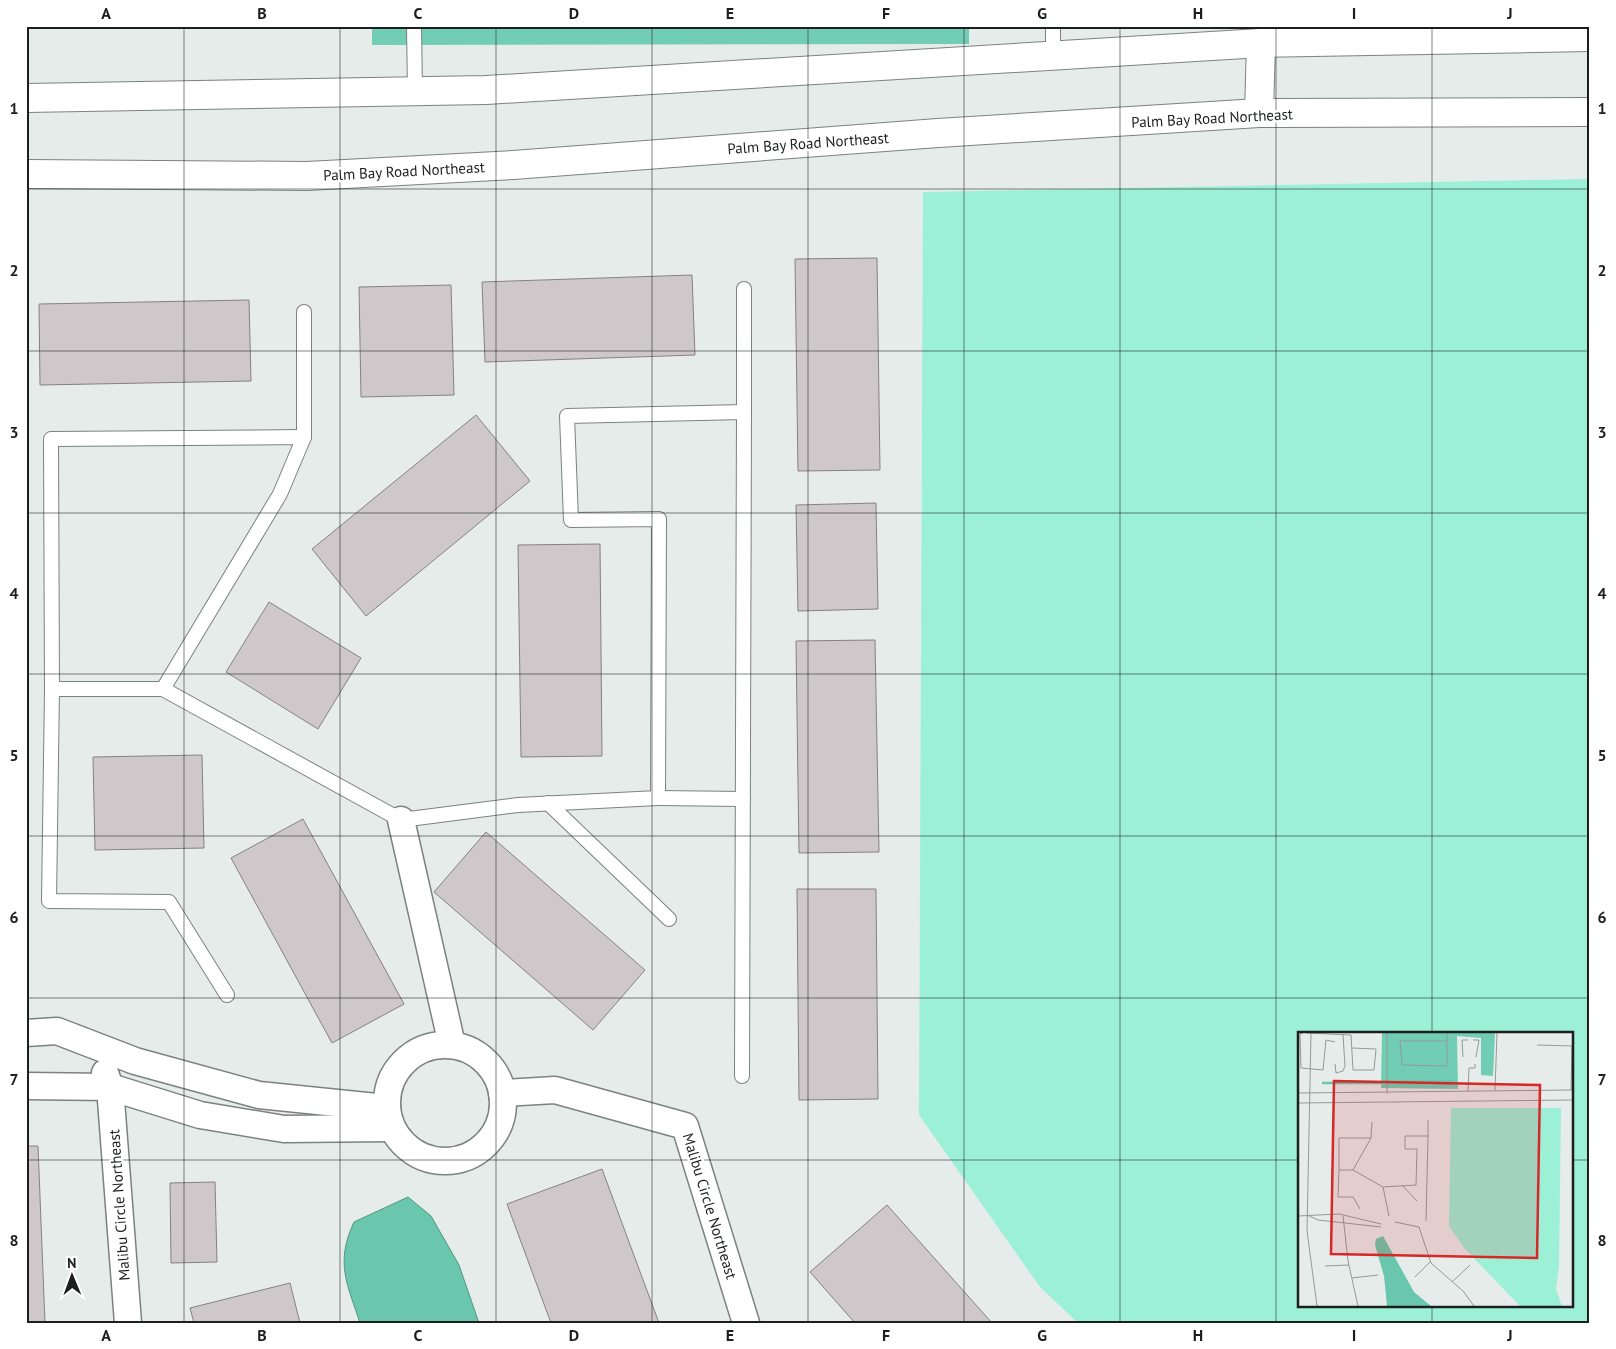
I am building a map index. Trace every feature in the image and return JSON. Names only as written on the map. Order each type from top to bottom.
[{"type":"main road","points":[[26,98],[486,90],[1053,56],[1261,35],[1590,37]]},
{"type":"main road","points":[[1259,113],[1261,35]]},
{"type":"main road","name":"Palm Bay Road Northeast","points":[[26,174],[307,176],[513,165],[938,133],[1259,113],[1590,112]]},
{"type":"street","points":[[401,820],[452,1046]]},
{"type":"street","points":[[26,1032],[57,1031],[135,1062],[258,1096],[389,1118]]},
{"type":"street","points":[[441,1045],[452,1046],[474,1053],[490,1066],[500,1084],[502,1093],[503,1111],[497,1130],[485,1146],[467,1158],[449,1162],[423,1158],[407,1148],[389,1118],[387,1094],[394,1074],[401,1064],[419,1051],[441,1045]]},
{"type":"street","name":"Malibu Circle Northeast","points":[[95,1046],[110,1087],[128,1323]]},
{"type":"street","points":[[26,1086],[110,1087],[200,1115],[284,1129],[389,1118]]},
{"type":"street","name":"Malibu Circle Northeast","points":[[502,1093],[555,1090],[685,1126],[746,1323]]},
{"type":"lane","points":[[414,26],[415,91]]},
{"type":"lane","points":[[1053,26],[1053,56]]},
{"type":"lane","points":[[742,1076],[744,290]]},
{"type":"lane","points":[[163,689],[280,494],[304,437],[304,312]]},
{"type":"lane","points":[[658,798],[659,520],[571,520],[567,416],[744,412]]},
{"type":"lane","points":[[227,995],[169,902],[48,901],[52,689],[52,439],[304,437]]},
{"type":"lane","points":[[52,689],[163,689],[401,820],[548,803],[658,798],[743,799]]},
{"type":"lane","points":[[548,803],[669,919]]},
{"type":"shaded area","points":[[372,26],[969,26],[969,44],[372,45]]},
{"type":"shaded area","points":[[1590,179],[1590,1323],[1078,1323],[1040,1287],[919,1115],[923,192]]},
{"type":"shaded area","points":[[408,1197],[431,1216],[459,1265],[479,1323],[360,1323],[345,1273],[344,1261],[348,1236],[354,1222]]},
{"type":"building","points":[[877,258],[880,470],[798,471],[795,259]]},
{"type":"building","points":[[692,275],[695,355],[485,362],[482,282]]},
{"type":"building","points":[[451,285],[454,395],[361,397],[359,287]]},
{"type":"building","points":[[249,300],[251,381],[40,385],[39,304]]},
{"type":"building","points":[[476,415],[530,481],[366,616],[312,549]]},
{"type":"building","points":[[876,503],[878,609],[798,611],[796,505]]},
{"type":"building","points":[[600,544],[602,756],[521,757],[518,545]]},
{"type":"building","points":[[269,602],[361,658],[318,729],[226,672]]},
{"type":"building","points":[[875,640],[879,852],[799,853],[796,641]]},
{"type":"building","points":[[202,755],[204,848],[95,850],[93,757]]},
{"type":"building","points":[[303,819],[404,1004],[332,1043],[231,858]]},
{"type":"building","points":[[486,832],[645,970],[593,1030],[434,892]]},
{"type":"building","points":[[797,889],[876,889],[878,1099],[799,1100]]},
{"type":"building","points":[[26,1146],[38,1146],[45,1323],[26,1323]]},
{"type":"building","points":[[602,1169],[659,1323],[551,1323],[507,1204]]},
{"type":"building","points":[[215,1182],[217,1262],[171,1263],[170,1183]]},
{"type":"building","points":[[887,1205],[992,1323],[855,1323],[810,1272]]},
{"type":"building","points":[[290,1283],[300,1323],[194,1323],[190,1308]]}]
